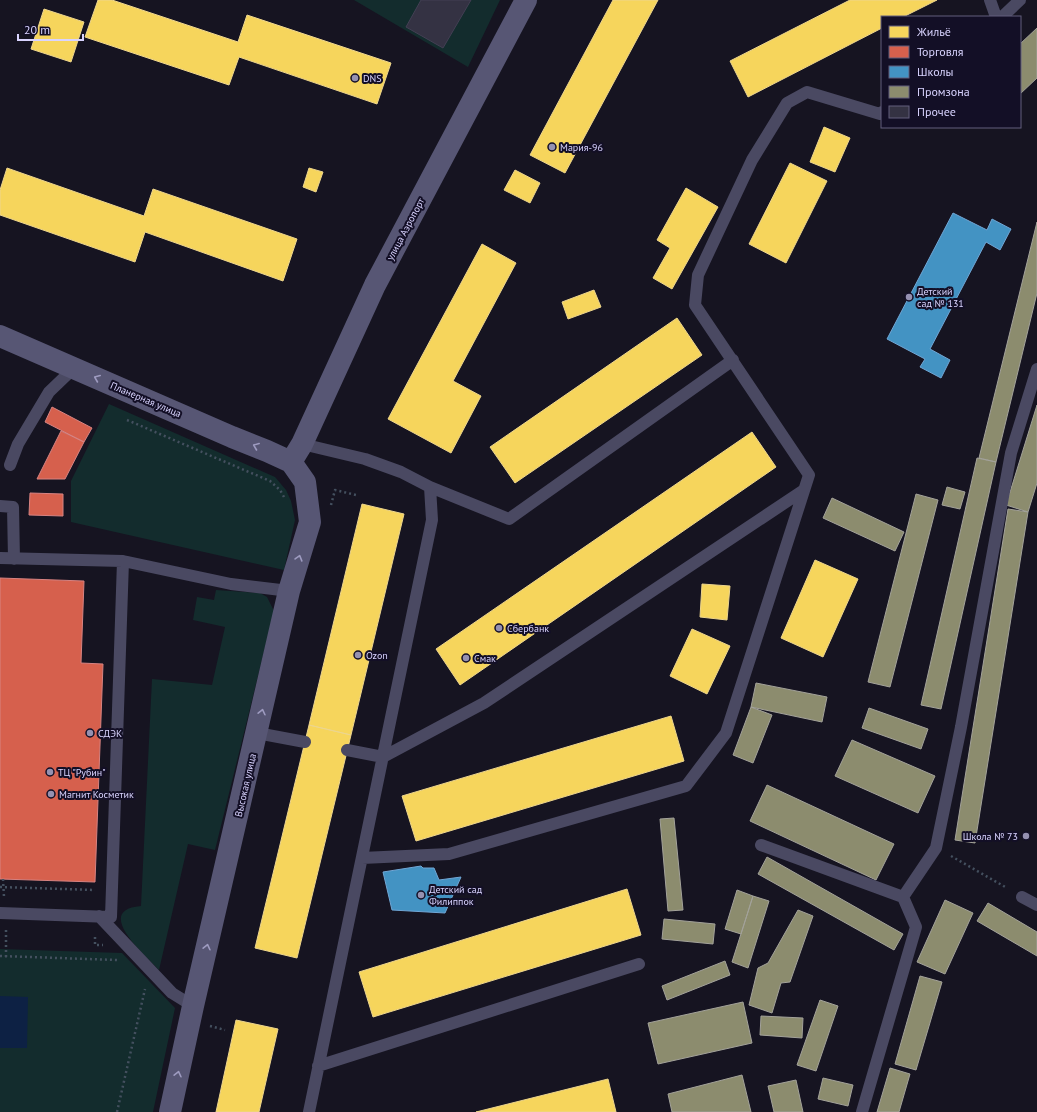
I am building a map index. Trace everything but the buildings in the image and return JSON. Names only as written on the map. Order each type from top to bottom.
[{"type":"main road","name":"улица Аэропорт","points":[[291,462],[302,444],[375,285],[526,0]]},
{"type":"main road","name":"Планерная улица","points":[[0,336],[291,462]]},
{"type":"main road","name":"Высокая улица","points":[[170,1112],[289,591],[310,522],[306,482],[291,462]]},
{"type":"lane","points":[[990,0],[996,16]]},
{"type":"lane","points":[[1003,16],[1020,0]]},
{"type":"lane","points":[[362,858],[449,854],[686,786],[726,733],[809,475],[695,305],[698,275],[752,160],[787,103],[806,92],[880,114],[881,113]]},
{"type":"lane","points":[[302,444],[365,459],[401,472],[430,487],[508,519],[733,360]]},
{"type":"lane","points":[[10,465],[18,444],[50,392],[74,368]]},
{"type":"lane","points":[[904,897],[936,848],[962,719],[1011,453],[1037,369]]},
{"type":"lane","points":[[309,1112],[432,520],[430,487]]},
{"type":"lane","points":[[347,750],[383,757],[484,703],[804,490]]},
{"type":"lane","points":[[0,506],[13,507],[14,559]]},
{"type":"lane","points":[[0,558],[123,561],[231,584],[289,591]]},
{"type":"lane","points":[[123,561],[112,890],[105,916],[110,929],[172,993],[193,1006]]},
{"type":"lane","points":[[257,733],[305,742]]},
{"type":"lane","points":[[761,845],[904,897],[916,927],[862,1112]]},
{"type":"lane","points":[[1022,896],[1037,905]]},
{"type":"lane","points":[[0,913],[105,916]]},
{"type":"lane","points":[[318,1066],[639,964]]},
{"type":"path","points":[[126,420],[270,481],[280,490],[286,502]]},
{"type":"path","points":[[325,504],[331,505],[335,490],[356,495]]},
{"type":"path","points":[[936,848],[1022,896]]},
{"type":"path","points":[[0,887],[112,890]]},
{"type":"path","points":[[6,941],[6,956]]},
{"type":"path","points":[[0,956],[120,960]]},
{"type":"path","points":[[116,1112],[146,988]]},
{"type":"green space","points":[[354,0],[500,0],[468,67]]},
{"type":"green space","points":[[109,404],[275,477],[286,490],[291,501],[295,520],[284,570],[71,522],[71,481]]},
{"type":"green space","points":[[216,590],[260,593],[267,597],[274,611],[215,850],[188,844],[159,970],[135,945],[127,934],[122,924],[121,916],[127,909],[141,906],[152,679],[212,685],[225,627],[193,620],[197,597],[214,600]]},
{"type":"green space","points":[[0,949],[122,953],[175,1008],[153,1112],[0,1112]]},
{"type":"water","points":[[0,996],[28,997],[27,1048],[0,1048]]},
{"type":"place","name":"DNS","points":[[355,78]]},
{"type":"place","name":"Мария-96","points":[[552,147]]},
{"type":"place","name":"Детский сад № 131","points":[[909,297]]},
{"type":"place","name":"Сбербанк","points":[[499,628]]},
{"type":"place","name":"Ozon","points":[[358,655]]},
{"type":"place","name":"Смак","points":[[466,658]]},
{"type":"place","name":"СДЭК","points":[[90,733]]},
{"type":"place","name":"ТЦ \"Рубин\"","points":[[50,772]]},
{"type":"place","name":"Магнит Косметик","points":[[51,794]]},
{"type":"place","name":"Школа № 73","points":[[1026,836]]},
{"type":"place","name":"Детский сад Филиппок","points":[[421,895]]}]
